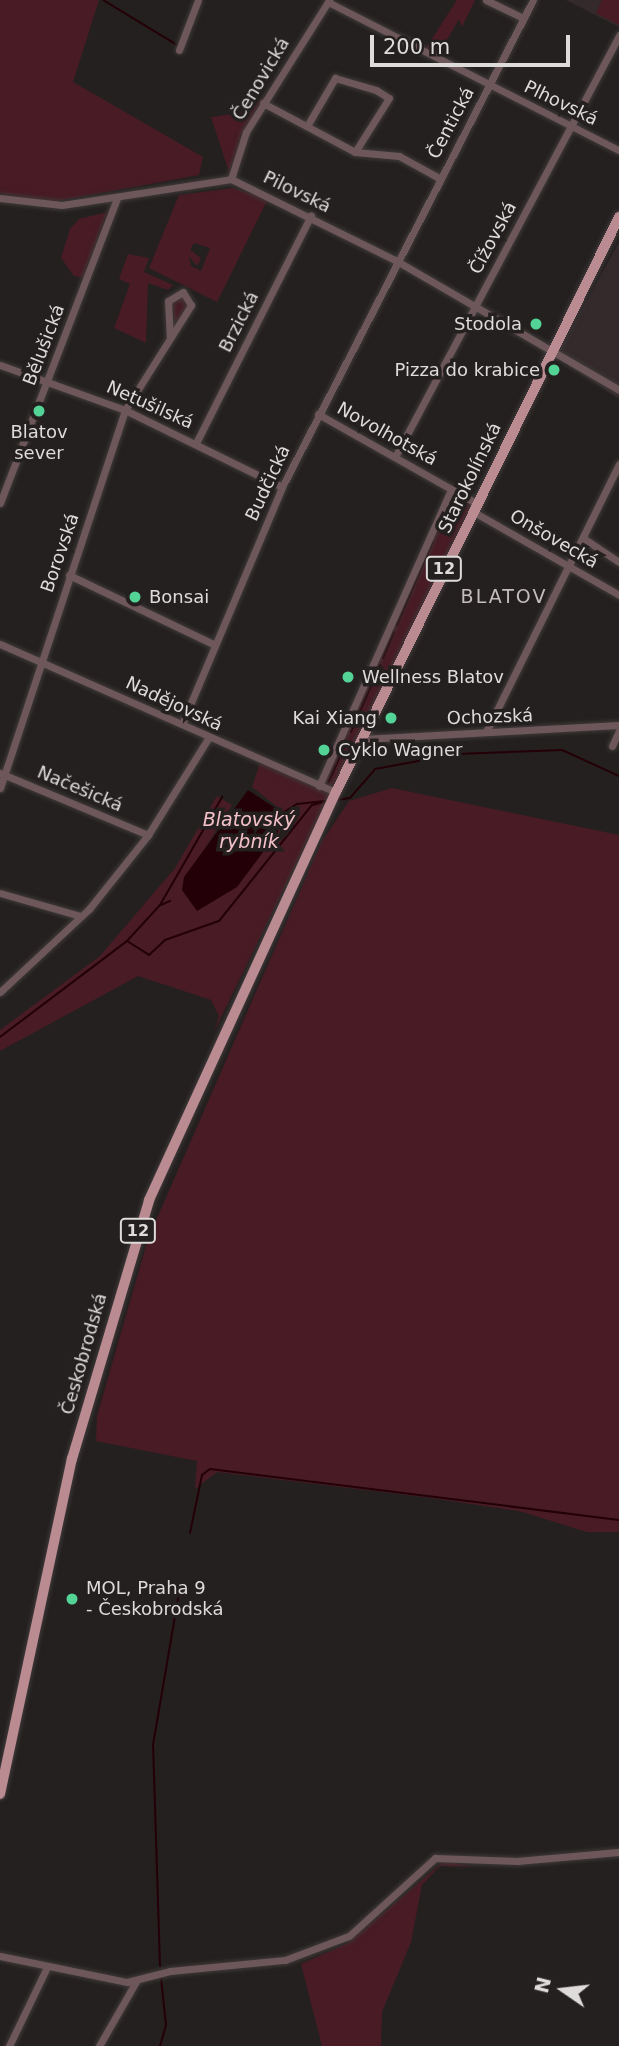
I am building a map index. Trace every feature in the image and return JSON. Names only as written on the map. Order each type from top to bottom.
[{"type":"main road","name":"Starokolínská","points":[[264,945],[474,507],[619,217]]},
{"type":"main road","name":"Českobrodská","points":[[0,1794],[5,1738],[72,1460],[133,1247],[264,945]]},
{"type":"street","points":[[180,50],[198,0]]},
{"type":"street","points":[[486,0],[523,19]]},
{"type":"street","name":"Čentická","points":[[395,260],[533,0]]},
{"type":"street","name":"Plhovská","points":[[328,1],[619,150]]},
{"type":"street","name":"Čenovická","points":[[231,179],[263,103],[328,1]]},
{"type":"street","name":"Čížovská","points":[[395,457],[619,35]]},
{"type":"street","points":[[307,126],[335,78],[376,90],[389,98],[355,152]]},
{"type":"street","points":[[263,103],[355,152],[399,156],[439,178]]},
{"type":"street","points":[[0,198],[62,205],[231,179]]},
{"type":"street","name":"Pilovská","points":[[231,179],[311,215],[395,260],[554,347],[619,390]]},
{"type":"street","name":"Bělušická","points":[[0,503],[117,198]]},
{"type":"street","name":"Brzická","points":[[196,443],[311,215]]},
{"type":"street","name":"Budčická","points":[[182,724],[282,487],[395,260]]},
{"type":"street","name":"Borovská","points":[[0,788],[40,658],[125,410],[191,305],[183,292],[168,301],[170,338]]},
{"type":"street","name":"Netušilská","points":[[0,365],[49,379],[125,410],[282,487]]},
{"type":"street","name":"Novolhotská","points":[[318,414],[451,489],[474,507]]},
{"type":"street","points":[[487,730],[618,469]]},
{"type":"street","name":"Starokolínská","points":[[319,786],[451,489]]},
{"type":"street","name":"Onšovecká","points":[[474,507],[619,595]]},
{"type":"street","points":[[583,538],[619,562]]},
{"type":"street","points":[[69,575],[215,645]]},
{"type":"street","name":"Nadějovská","points":[[0,644],[40,658],[209,737],[336,792]]},
{"type":"street","name":"Ochozská","points":[[361,739],[487,730],[619,725]]},
{"type":"street","points":[[612,746],[619,732]]},
{"type":"street","points":[[0,992],[81,916],[148,835],[209,737]]},
{"type":"street","name":"Načešická","points":[[3,774],[148,835]]},
{"type":"street","points":[[0,893],[81,916]]},
{"type":"street","points":[[0,1956],[46,1969],[137,1980],[170,1970],[285,1960],[333,1945],[367,1923],[435,1858],[517,1861],[619,1852]]},
{"type":"street","points":[[9,2046],[46,1969]]},
{"type":"street","points":[[99,2046],[137,1980]]},
{"type":"shaded area","points":[[0,0],[99,0],[73,82],[203,157],[199,175],[52,202],[0,193]]},
{"type":"shaded area","points":[[457,0],[475,0],[462,27],[459,19],[437,57],[424,51]]},
{"type":"shaded area","points":[[566,0],[619,0],[619,27]]},
{"type":"shaded area","points":[[602,0],[619,0],[619,25],[596,13]]},
{"type":"shaded area","points":[[263,97],[245,130],[229,172],[211,117],[240,113]]},
{"type":"shaded area","points":[[233,188],[268,199],[217,302],[149,268],[179,195]],"holes":[[[194,243],[210,248],[201,271],[191,266],[189,256],[197,266],[201,258],[190,250]]]},
{"type":"shaded area","points":[[107,212],[83,278],[74,276],[61,258],[70,229],[79,219]]},
{"type":"shaded area","points":[[619,242],[619,399],[556,357]]},
{"type":"shaded area","points":[[128,254],[149,258],[144,272],[173,285],[168,290],[148,283],[146,343],[114,328],[130,284],[119,279]]},
{"type":"shaded area","points":[[181,294],[189,303],[175,325],[172,301]]},
{"type":"shaded area","points":[[451,489],[476,503],[336,792],[319,786]]},
{"type":"shaded area","points":[[260,763],[330,794],[214,1032],[219,1016],[211,1000],[138,976],[0,1051],[0,1030],[100,956],[175,868],[217,796],[232,805],[197,861],[237,887],[285,813],[252,787]]},
{"type":"shaded area","points":[[392,788],[619,835],[619,1532],[587,1532],[519,1511],[217,1472],[195,1489],[197,1461],[96,1441],[97,1416],[148,1239],[321,843],[349,801]]},
{"type":"shaded area","points":[[444,1861],[473,1867],[440,1866],[422,1885],[411,1942],[382,2012],[381,2046],[322,2046],[301,1964],[348,1943]]},
{"type":"water","name":"Blatovský rybník","points":[[248,790],[280,811],[278,832],[237,887],[197,911],[182,890],[184,877]]},
{"type":"waterway","points":[[103,0],[177,45]]},
{"type":"waterway","points":[[397,625],[433,541]]},
{"type":"waterway","points":[[383,658],[394,632]]},
{"type":"waterway","points":[[357,718],[380,665]]},
{"type":"waterway","points":[[351,732],[353,727]]},
{"type":"waterway","points":[[328,783],[347,741]]},
{"type":"waterway","points":[[337,800],[350,798],[375,769],[457,754],[562,750],[619,776]]},
{"type":"waterway","points":[[127,941],[160,905],[222,797]]},
{"type":"waterway","points":[[281,814],[297,804],[325,801]]},
{"type":"waterway","points":[[0,1037],[127,941],[149,955],[165,940],[219,921],[312,805],[328,801]]},
{"type":"waterway","points":[[161,905],[170,901]]},
{"type":"waterway","points":[[190,1533],[202,1475],[210,1469],[619,1520]]},
{"type":"waterway","points":[[160,1966],[153,1745],[179,1593]]},
{"type":"waterway","points":[[160,2046],[166,2025],[161,1978]]},
{"type":"place","name":"Stodola","points":[[536,324]]},
{"type":"place","name":"Pizza do krabice","points":[[554,370]]},
{"type":"place","name":"Blatov sever","points":[[39,411]]},
{"type":"place","name":"Bonsai","points":[[135,597]]},
{"type":"place","name":"Wellness Blatov","points":[[348,677]]},
{"type":"place","name":"Kai Xiang","points":[[391,718]]},
{"type":"place","name":"Cyklo Wagner","points":[[324,750]]},
{"type":"place","name":"MOL, Praha 9 - Českobrodská","points":[[72,1599]]},
{"type":"district","name":"BLATOV","points":[[504,597]]}]
